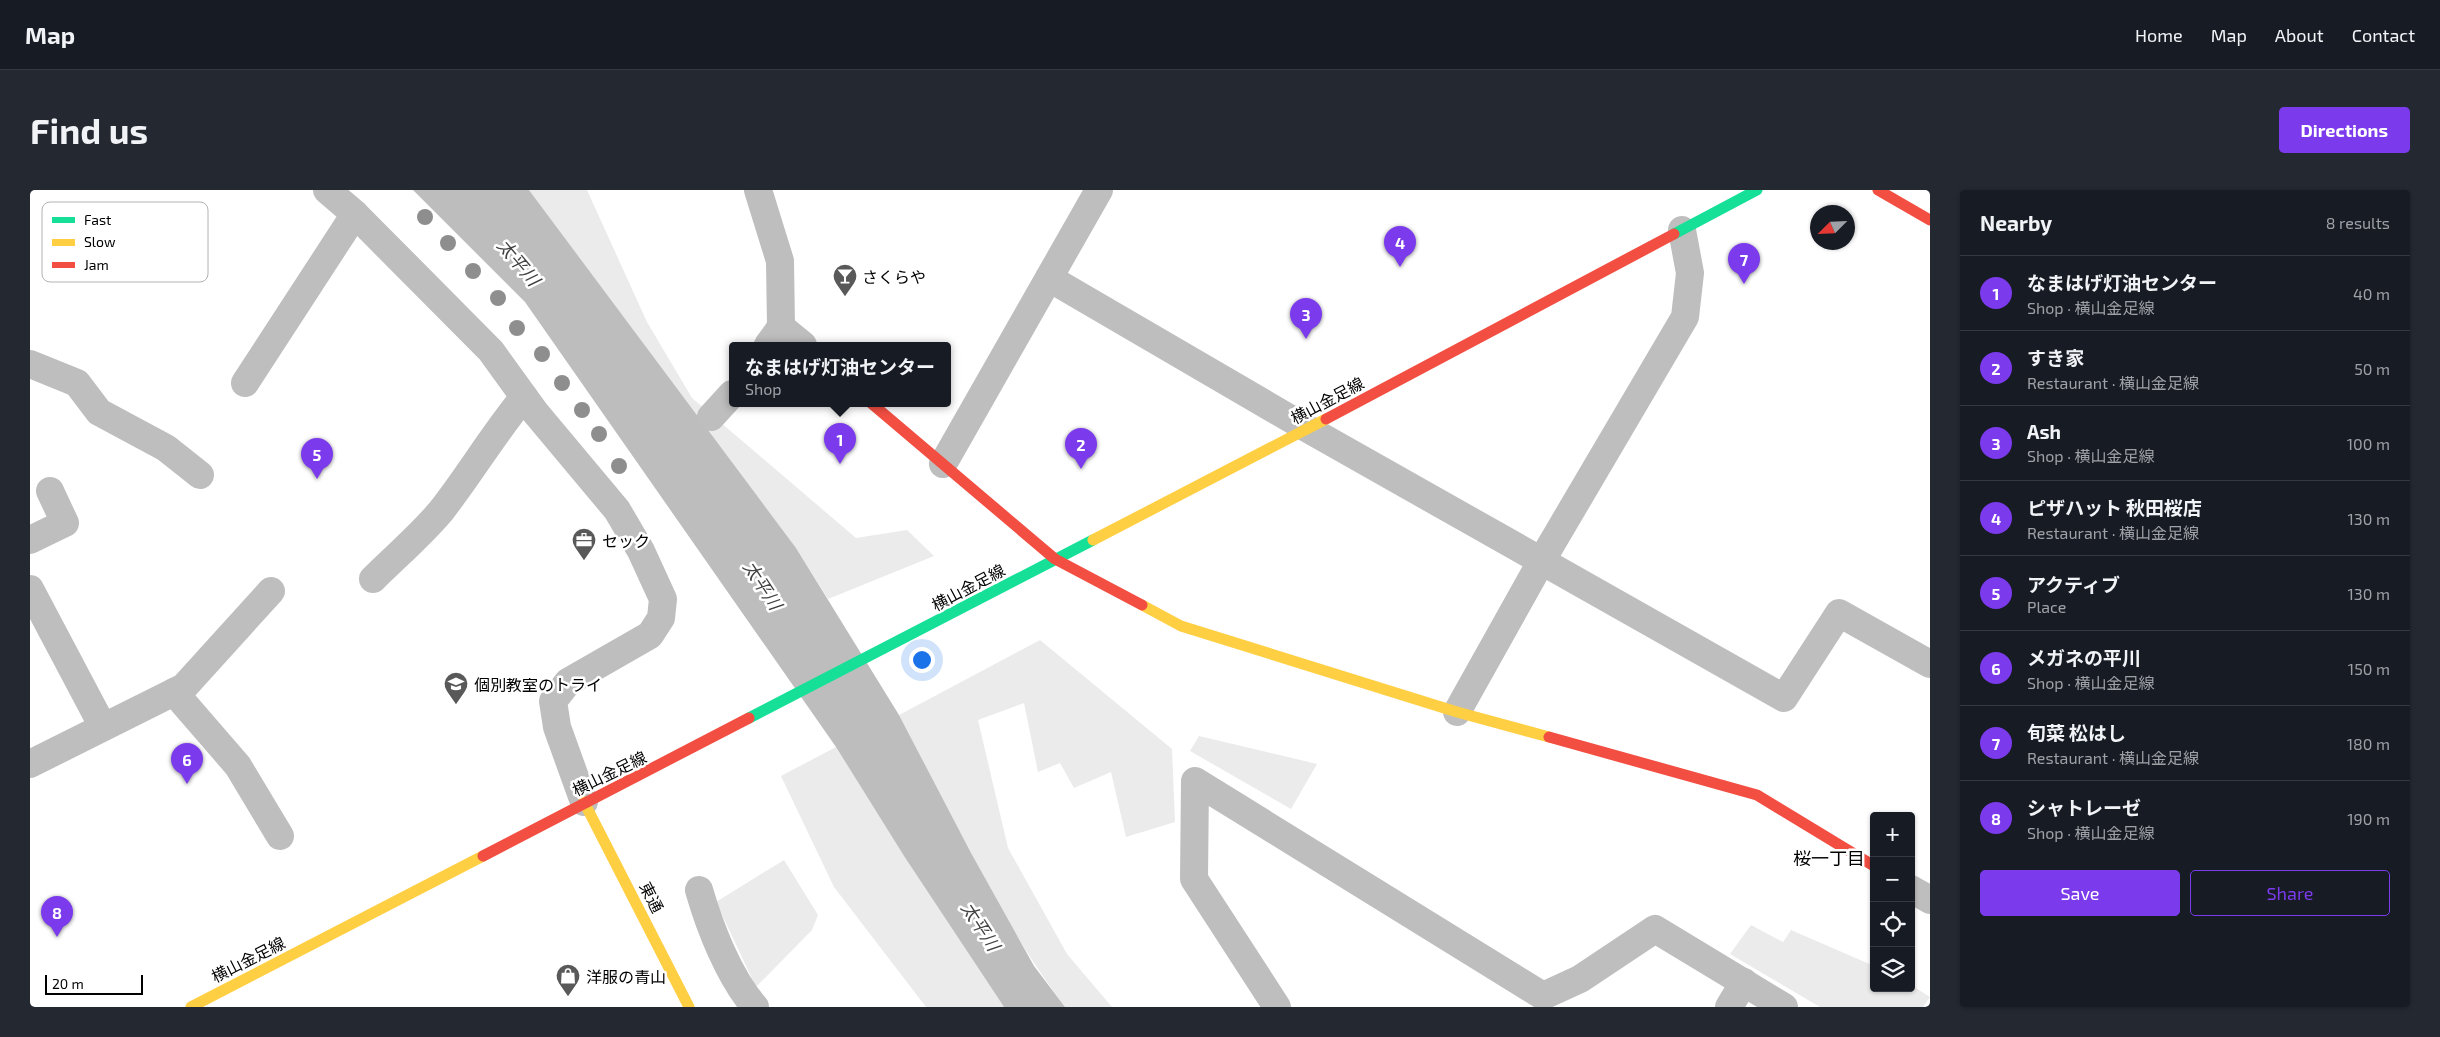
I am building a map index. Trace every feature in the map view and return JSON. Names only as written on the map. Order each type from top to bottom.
[{"type":"main road","name":"横山金足線","points":[[191,1007],[1308,429],[1758,190]]},
{"type":"main road","points":[[1878,190],[1930,220]]},
{"type":"main road","points":[[876,407],[1055,559],[1181,626],[1457,712],[1757,795],[1870,864]]},
{"type":"main road","name":"東通","points":[[584,802],[689,1007]]},
{"type":"street","points":[[327,190],[355,214],[491,350],[524,397],[618,510],[641,551],[663,600],[661,618],[650,635],[568,682],[553,701],[557,727],[584,802]]},
{"type":"street","points":[[758,190],[780,261],[775,336],[794,342]]},
{"type":"street","points":[[943,464],[1099,190]]},
{"type":"street","points":[[245,383],[355,214]]},
{"type":"street","points":[[1457,712],[1542,560],[1685,317],[1690,273],[1682,230]]},
{"type":"street","points":[[1049,278],[1308,429],[1784,698],[1839,613],[1930,664]]},
{"type":"street","points":[[30,364],[77,383],[99,412],[166,448],[200,475]]},
{"type":"street","points":[[373,579],[439,513],[474,468],[504,420],[524,397]]},
{"type":"street","points":[[711,417],[729,397]]},
{"type":"street","points":[[30,540],[65,523],[50,491]]},
{"type":"street","points":[[30,589],[103,727]]},
{"type":"street","points":[[30,764],[184,687],[272,591]]},
{"type":"street","points":[[174,692],[238,766],[280,836]]},
{"type":"street","points":[[1276,1007],[1194,879],[1195,781],[1539,1001],[1580,979],[1655,930],[1784,1007]]},
{"type":"street","points":[[699,890],[707,917],[741,991],[755,1007]]},
{"type":"street","points":[[1915,891],[1930,900]]},
{"type":"street","points":[[1729,1007],[1744,982]]},
{"type":"shaded area","points":[[529,190],[587,190],[647,322],[692,398],[856,538],[907,530],[934,556],[828,599],[796,548]]},
{"type":"shaded area","points":[[1040,640],[1172,749],[1175,822],[1126,837],[1111,772],[1074,788],[1060,763],[1038,772],[1024,703],[978,720],[1008,848],[1067,954],[1112,1007],[1065,1007],[1018,938],[997,902],[899,715]]},
{"type":"shaded area","points":[[1199,736],[1317,764],[1291,809],[1190,751]]},
{"type":"shaded area","points":[[836,747],[904,856],[1004,1007],[926,1007],[834,887],[781,776]]},
{"type":"shaded area","points":[[784,860],[818,915],[812,930],[756,987],[716,902]]},
{"type":"shaded area","points":[[1751,925],[1783,942],[1791,930],[1870,964],[1870,992],[1915,992],[1915,988],[1930,997],[1923,1007],[1820,1007],[1730,954]]},
{"type":"water","name":"太平川","points":[[413,190],[529,190],[796,548],[899,715],[971,853],[1034,966],[1065,1007],[1004,1007],[904,856],[836,747],[525,302]]},
{"type":"traffic: fast","points":[[1674,234],[1757,190]]},
{"type":"traffic: fast","points":[[749,718],[1093,540]]},
{"type":"traffic: slow","points":[[1093,540],[1326,419]]},
{"type":"traffic: slow","points":[[1142,605],[1181,626],[1457,712],[1549,737]]},
{"type":"traffic: slow","points":[[584,802],[689,1007]]},
{"type":"traffic: slow","points":[[191,1007],[483,856]]},
{"type":"traffic: jam","points":[[1878,190],[1930,220]]},
{"type":"traffic: jam","points":[[1326,419],[1674,234]]},
{"type":"traffic: jam","points":[[876,407],[1055,559],[1142,605]]},
{"type":"traffic: jam","points":[[483,856],[749,718]]},
{"type":"traffic: jam","points":[[1549,737],[1757,795],[1870,864]]},
{"type":"place","name":"ピザハット 秋田桜店","points":[[1400,267]]},
{"type":"place","name":"旬菜 松はし","points":[[1744,284]]},
{"type":"place","name":"さくらや","points":[[845,297]]},
{"type":"place","name":"Ash","points":[[1306,339]]},
{"type":"place","name":"なまはげ灯油センター","points":[[840,464]]},
{"type":"place","name":"すき家","points":[[1081,469]]},
{"type":"place","name":"アクティブ","points":[[317,479]]},
{"type":"place","name":"セック","points":[[584,561]]},
{"type":"place","name":"個別教室のトライ","points":[[456,705]]},
{"type":"place","name":"メガネの平川","points":[[187,784]]},
{"type":"place","name":"シャトレーゼ","points":[[57,937]]},
{"type":"place","name":"洋服の青山","points":[[568,997]]},
{"type":"district","name":"桜一丁目","points":[[1829,858]]}]
